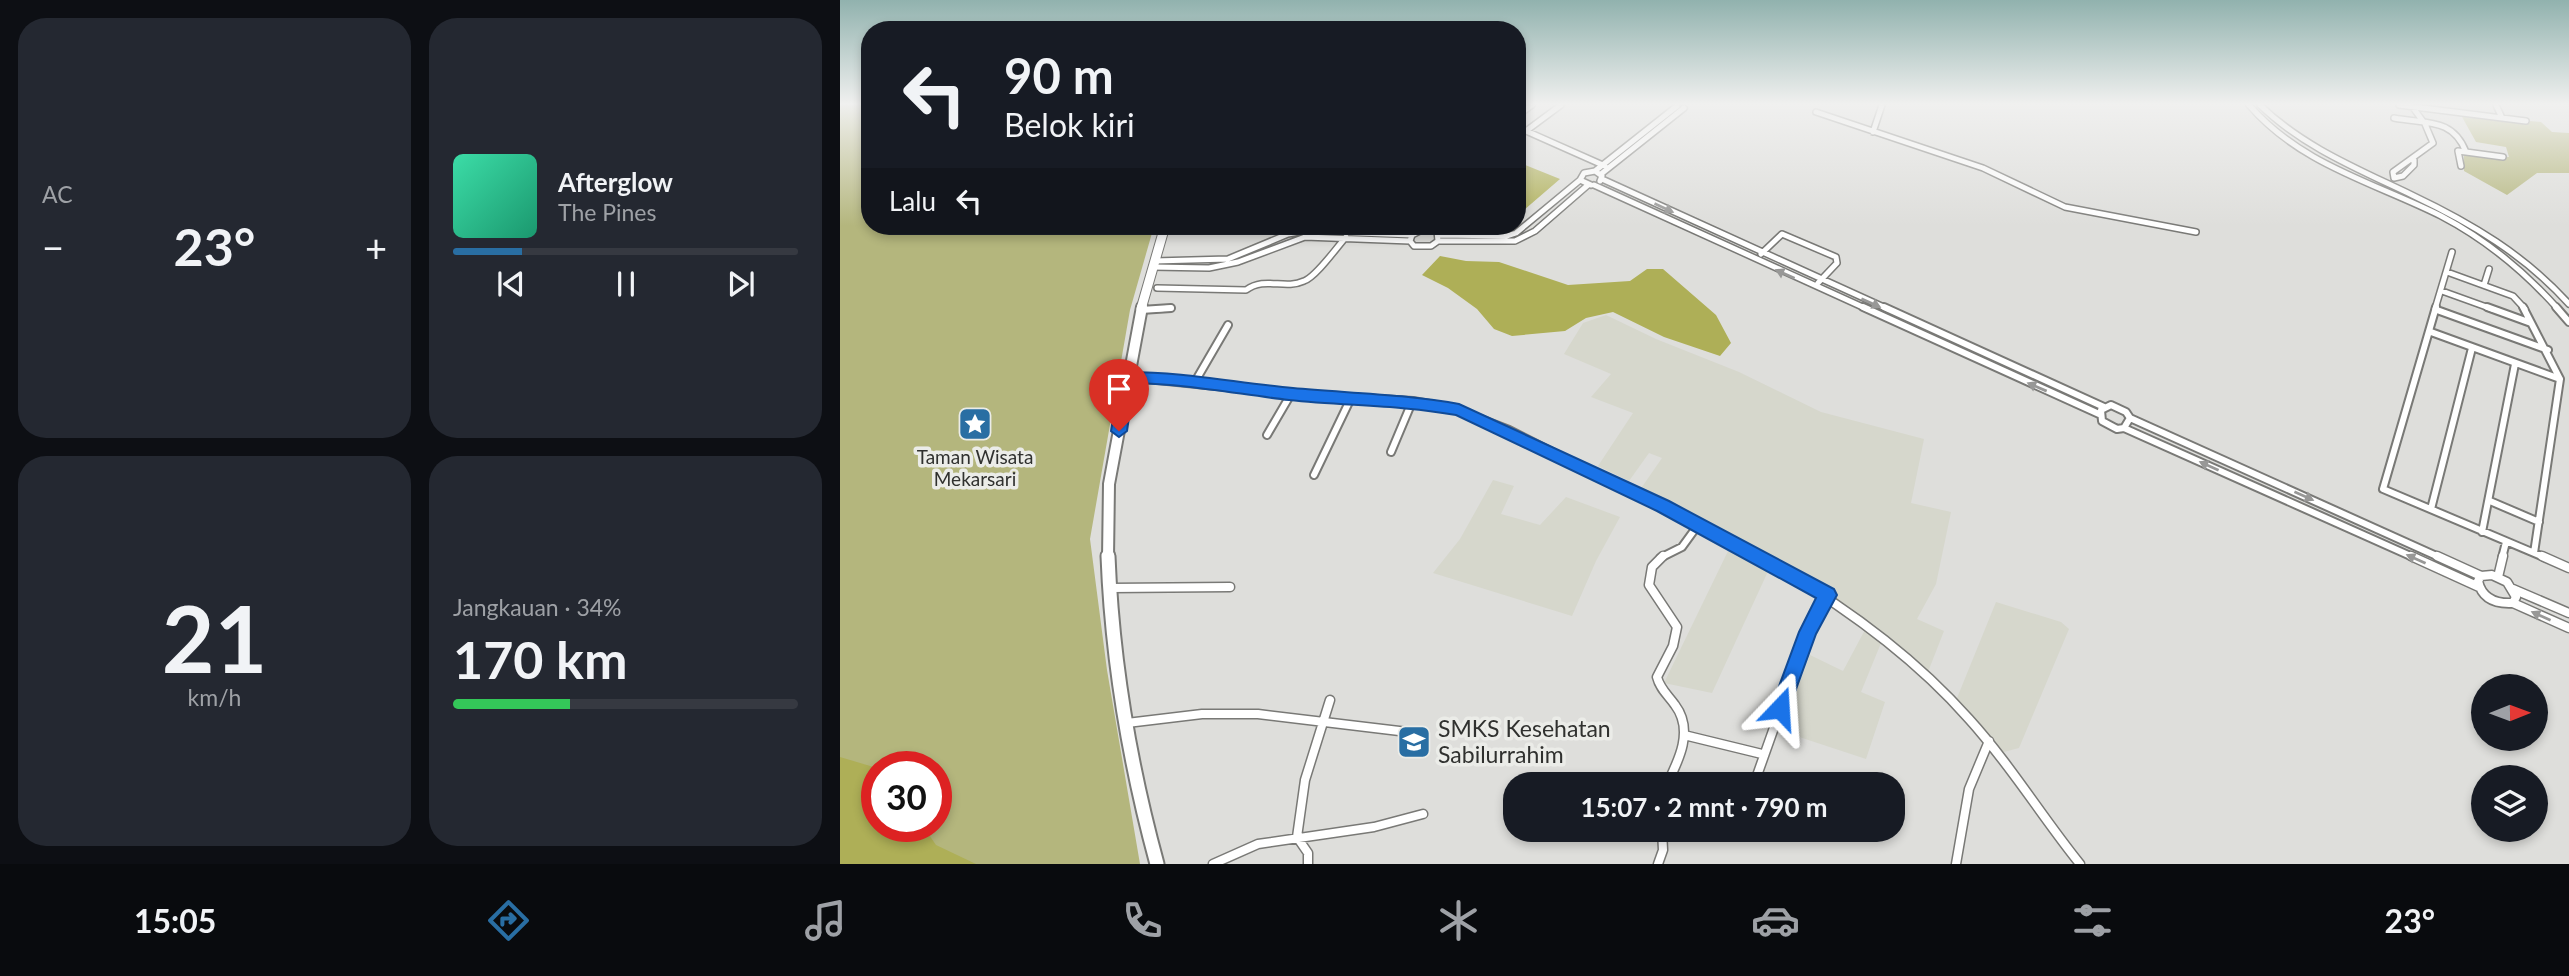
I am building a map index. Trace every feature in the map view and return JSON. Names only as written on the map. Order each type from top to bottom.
[{"type":"main road","points":[[1157,864],[1143,813],[1127,723],[1109,588],[1107,523],[1110,484],[1139,310],[1162,235]]},
{"type":"street","points":[[1558,145],[1610,168]]},
{"type":"street","points":[[1526,225],[1580,180],[1584,173],[1595,171],[1628,145]]},
{"type":"street","points":[[1526,235],[1602,177],[1638,145]]},
{"type":"street","points":[[1916,145],[1983,168],[2065,207],[2196,232]]},
{"type":"street","points":[[2297,145],[2320,160],[2442,218],[2500,253],[2529,278],[2569,322]]},
{"type":"street","points":[[2309,145],[2326,156],[2450,214],[2510,250],[2538,272],[2569,304]]},
{"type":"street","points":[[2394,178],[2393,172],[2405,161],[2414,160],[2431,145]]},
{"type":"street","points":[[2463,145],[2466,152]]},
{"type":"street","points":[[2461,166],[2458,151],[2503,157]]},
{"type":"street","points":[[2320,160],[2326,156]]},
{"type":"street","points":[[2388,184],[2394,178],[2403,176],[2414,165],[2414,160]]},
{"type":"street","points":[[1595,171],[1602,177],[1820,280],[2104,407],[2119,407],[2130,418],[2481,576],[2498,577],[2513,589],[2569,613]]},
{"type":"street","points":[[1580,180],[2099,414],[2108,426],[2124,428],[2479,587],[2494,602],[2513,603],[2569,628]]},
{"type":"street","points":[[1755,260],[1782,234],[1836,257],[1837,263],[1814,287]]},
{"type":"street","points":[[1152,264],[1228,259],[1292,235]]},
{"type":"street","points":[[1371,235],[1411,238]]},
{"type":"street","points":[[1152,264],[1209,268],[1238,262],[1286,241],[1304,237],[1411,238],[1415,235]]},
{"type":"street","points":[[1411,238],[1414,246],[1422,248],[1439,238],[1510,235]]},
{"type":"street","points":[[1439,238],[1515,241],[1526,235]]},
{"type":"street","points":[[1157,288],[1246,290],[1257,282],[1302,283],[1315,274],[1346,237]]},
{"type":"street","points":[[2500,253],[2510,250]]},
{"type":"street","points":[[2452,252],[2431,332],[2383,489],[2569,568]]},
{"type":"street","points":[[2484,285],[2489,269]]},
{"type":"street","points":[[2447,272],[2513,296],[2529,313],[2531,323],[2548,350],[2560,379],[2534,553]]},
{"type":"street","points":[[2442,291],[2531,323]]},
{"type":"street","points":[[1139,310],[1171,308]]},
{"type":"street","points":[[2437,310],[2548,350]]},
{"type":"street","points":[[1196,380],[1228,325]]},
{"type":"street","points":[[2431,332],[2560,379]]},
{"type":"street","points":[[2431,509],[2472,348]]},
{"type":"street","points":[[2482,532],[2515,364]]},
{"type":"street","points":[[1128,377],[1196,380],[1291,394],[1412,402],[1459,410],[1698,525],[1828,595],[1856,615],[1923,673],[1989,741],[2016,782],[2080,864]]},
{"type":"street","points":[[1268,435],[1291,394]]},
{"type":"street","points":[[1314,475],[1351,398]]},
{"type":"street","points":[[1391,452],[1412,402]]},
{"type":"street","points":[[2099,414],[2104,407]]},
{"type":"street","points":[[2124,428],[2130,418]]},
{"type":"street","points":[[2490,501],[2539,522]]},
{"type":"street","points":[[1671,772],[1684,735],[1685,723],[1678,708],[1657,681],[1675,640],[1676,622],[1650,589],[1648,580],[1650,570],[1661,555],[1682,547],[1698,525]]},
{"type":"street","points":[[2498,577],[2506,542]]},
{"type":"street","points":[[2479,587],[2481,576]]},
{"type":"street","points":[[1109,588],[1163,589],[1178,585],[1230,587]]},
{"type":"street","points":[[2513,589],[2516,597],[2513,603]]},
{"type":"street","points":[[1757,772],[1808,632],[1828,595]]},
{"type":"street","points":[[1308,864],[1308,853],[1297,837],[1304,787],[1330,700]]},
{"type":"street","points":[[1127,723],[1226,712],[1323,721],[1363,730],[1416,733]]},
{"type":"street","points":[[1684,735],[1762,754]]},
{"type":"street","points":[[1956,864],[1969,789],[1989,741]]},
{"type":"street","points":[[1213,864],[1258,844],[1374,827],[1423,814]]},
{"type":"street","points":[[1658,864],[1663,842]]},
{"type":"shaded area","points":[[1526,165],[1560,179],[1526,208]]},
{"type":"shaded area","points":[[1440,256],[1466,261],[1499,262],[1568,285],[1630,281],[1647,269],[1663,269],[1716,315],[1731,343],[1720,356],[1664,337],[1613,312],[1586,318],[1565,331],[1512,336],[1494,329],[1477,309],[1448,288],[1422,275]]},
{"type":"shaded area","points":[[1606,315],[1656,339],[1739,372],[1821,412],[1924,439],[1911,503],[1951,512],[1936,584],[1917,619],[1944,631],[1926,677],[1881,643],[1861,692],[1885,702],[1866,759],[1781,731],[1810,655],[1843,671],[1867,626],[1770,567],[1712,693],[1664,683],[1729,549],[1635,497],[1662,458],[1649,453],[1629,481],[1598,466],[1633,413],[1591,397],[1611,374],[1564,354],[1583,323]]},
{"type":"shaded area","points":[[1493,480],[1514,486],[1501,514],[1540,525],[1566,497],[1620,517],[1596,561],[1572,616],[1433,573],[1460,539]]},
{"type":"shaded area","points":[[1996,602],[2061,622],[2069,629],[2019,748],[2000,753],[1955,703]]},
{"type":"shaded area","points":[[840,757],[861,763],[861,842],[934,842],[976,864],[840,864]]},
{"type":"green space","name":"Taman Wisata Mekarsari","points":[[840,145],[861,145],[861,235],[1151,235],[1130,310],[1090,539],[1107,670],[1140,864],[840,864]]},
{"type":"green space","points":[[2496,145],[2569,145],[2569,173],[2537,173],[2507,195],[2464,171],[2464,154],[2509,157],[2506,147]]},
{"type":"place","name":"Taman Wisata Mekarsari","points":[[975,424]]},
{"type":"place","name":"SMKS Kesehatan Sabilurrahim","points":[[1414,742]]},
{"type":"route","points":[[1119,431],[1128,377],[1176,378],[1291,394],[1425,404],[1459,410],[1663,506],[1828,595],[1808,632],[1780,708]]}]
